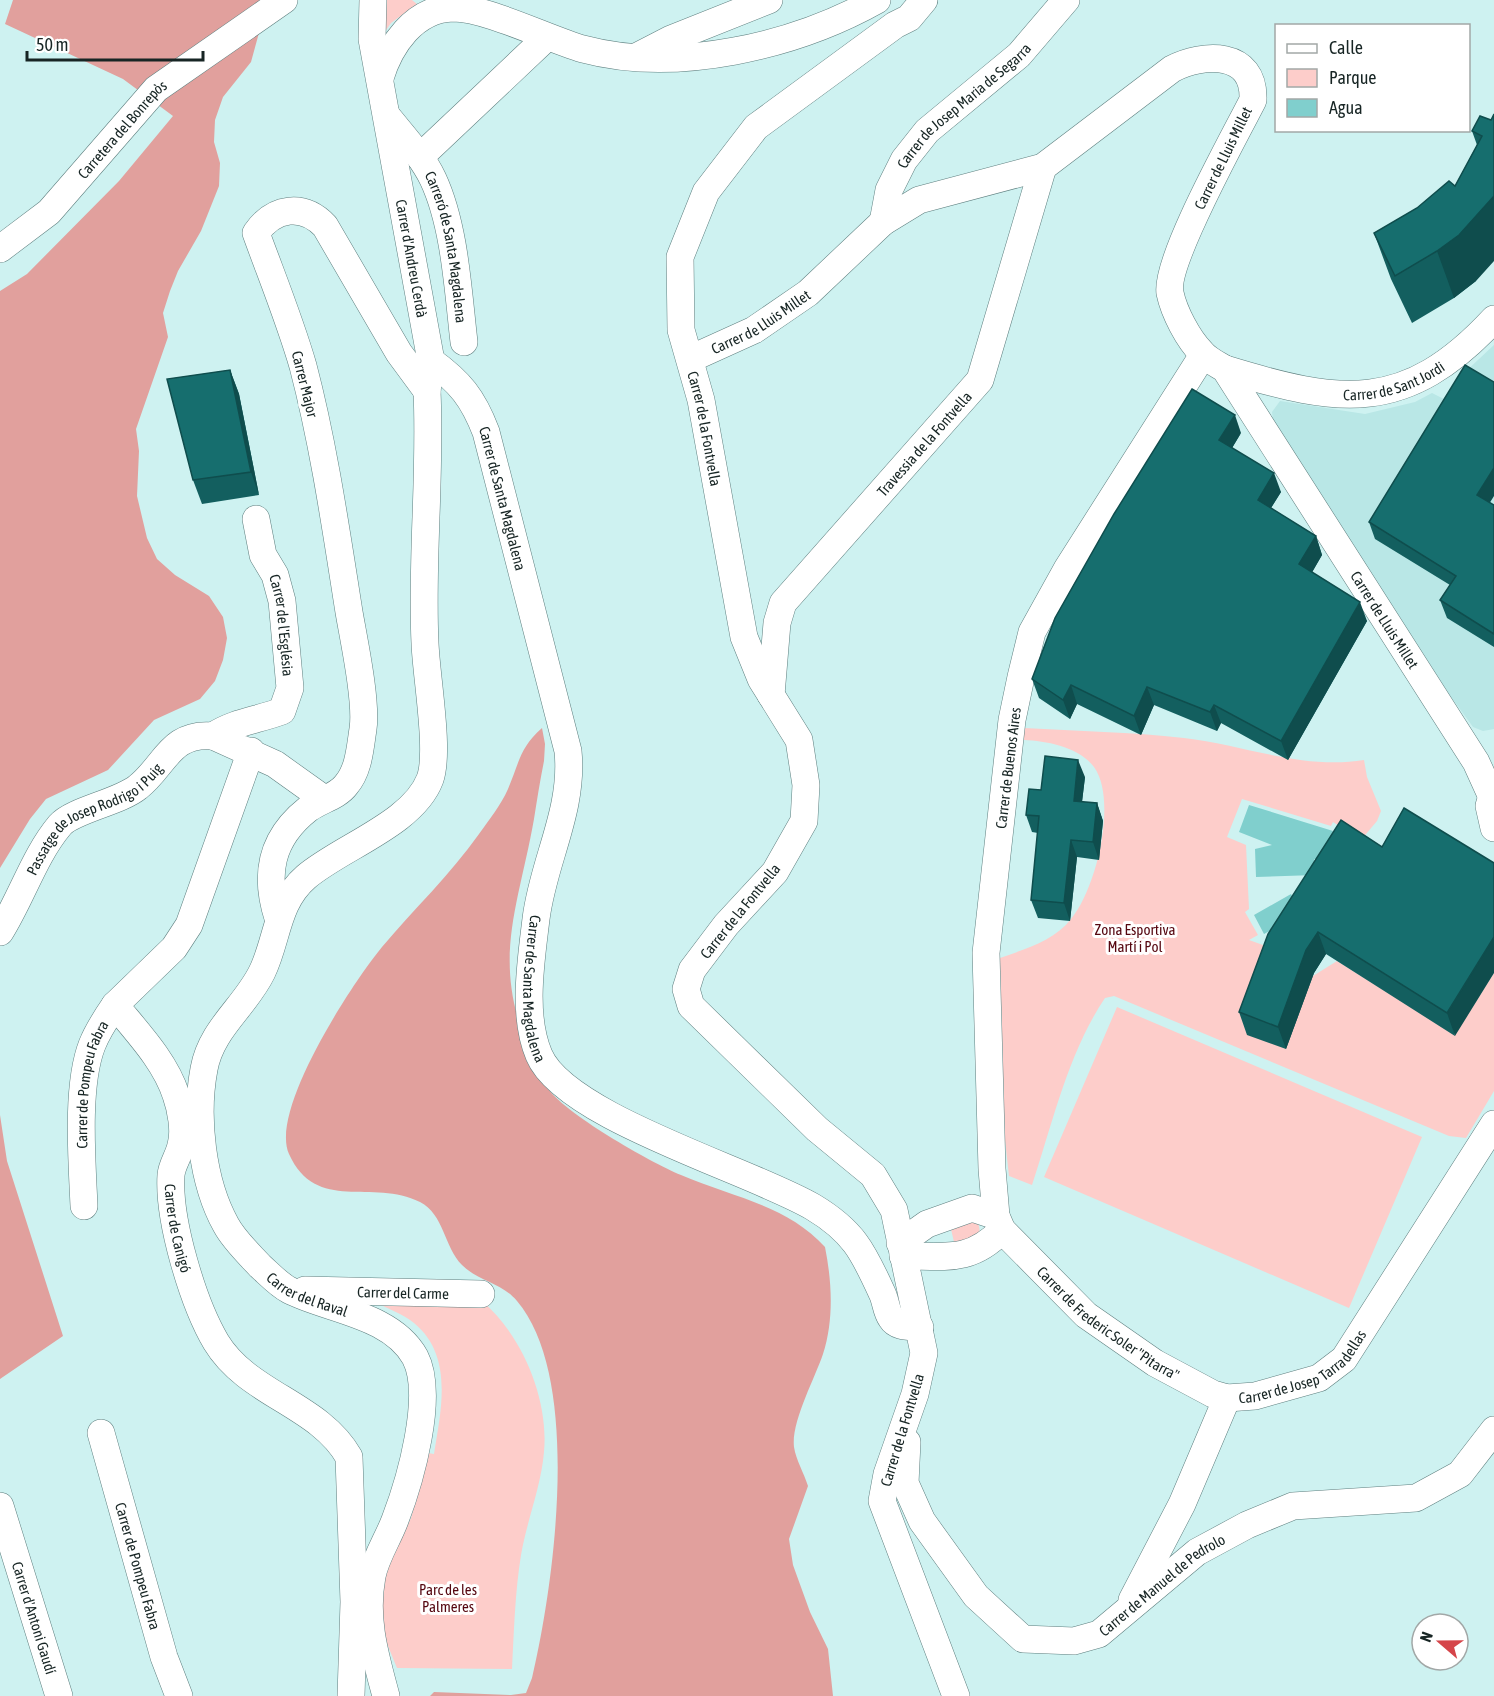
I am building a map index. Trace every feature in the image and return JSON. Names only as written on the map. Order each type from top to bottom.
[{"type":"street","name":"Carretera del Bonrepòs","points":[[0,249],[49,212],[156,89],[285,0]]},
{"type":"street","points":[[373,0],[372,39],[380,78]]},
{"type":"street","points":[[636,57],[671,39],[770,0]]},
{"type":"street","name":"Carrer d'Andreu Cerdà","points":[[278,918],[289,896],[303,879],[321,865],[394,821],[424,792],[434,765],[424,641],[427,391],[431,361],[380,78],[390,50],[400,36],[446,4],[585,49],[636,57],[701,57],[789,38],[837,21],[877,0]]},
{"type":"street","name":"Carrer de la Fontvella","points":[[924,0],[909,18],[895,12],[756,127],[706,192],[680,257],[681,330],[701,400],[744,637],[761,680],[799,740],[806,785],[804,821],[775,872],[726,925],[692,970],[686,989],[691,1006],[817,1129],[873,1175],[894,1210],[924,1353],[908,1417],[886,1474],[882,1501],[956,1696]]},
{"type":"street","name":"Carrer de Josep Maria de Segarra","points":[[883,222],[889,190],[904,160],[927,131],[1019,55],[1066,0]]},
{"type":"street","name":"Carreró de Santa Magdalena","points":[[420,157],[547,37]]},
{"type":"street","name":"Carrer de Lluis Millet","points":[[690,359],[754,330],[808,293],[883,222],[919,200],[1042,167],[1172,69],[1195,58],[1228,60],[1238,65],[1249,80],[1252,100],[1184,239],[1171,273],[1170,292],[1190,337],[1214,362],[1252,415],[1476,762],[1493,792]]},
{"type":"street","name":"Carreró de Santa Magdalena","points":[[385,113],[420,157],[433,180],[447,227],[464,342]]},
{"type":"street","name":"Travessia de la Fontvella","points":[[771,696],[777,623],[783,603],[980,380],[1042,167]]},
{"type":"street","name":"Carrer Major","points":[[324,800],[348,784],[358,759],[364,724],[357,658],[322,456],[303,366],[256,233],[264,222],[280,213],[296,211],[314,214],[320,220],[377,312],[399,353],[427,391]]},
{"type":"street","name":"Carrer de Sant Jordi","points":[[1214,362],[1275,384],[1322,393],[1367,395],[1396,388],[1424,377],[1453,357],[1494,319]]},
{"type":"street","name":"Carrer de Santa Magdalena","points":[[431,361],[463,387],[479,413],[486,432],[568,751],[566,801],[538,903],[531,973],[533,1034],[542,1060],[558,1082],[594,1106],[660,1138],[791,1195],[837,1221],[856,1241],[883,1295],[891,1319],[900,1326],[920,1327]]},
{"type":"street","name":"Carrer de Buenos Aires","points":[[999,1223],[987,953],[1012,720],[1032,632],[1067,569],[1214,362]]},
{"type":"street","points":[[1252,415],[1256,405],[1275,384]]},
{"type":"street","name":"Carrer de l'Església","points":[[213,736],[230,725],[282,711],[290,688],[282,601],[275,575],[263,555],[256,519]]},
{"type":"street","name":"Passatge de Josep Rodrigo i Puig","points":[[0,932],[44,846],[63,822],[139,787],[177,744],[199,735],[213,736]]},
{"type":"street","points":[[213,736],[251,751],[282,769],[324,800],[295,822],[279,843],[270,869],[271,896],[278,918]]},
{"type":"street","points":[[116,1005],[174,948],[189,925],[251,751]]},
{"type":"street","points":[[1493,792],[1489,806],[1494,828]]},
{"type":"street","name":"Carrer del Raval","points":[[278,918],[263,970],[218,1031],[204,1064],[200,1090],[203,1146],[211,1186],[224,1222],[247,1253],[287,1289],[375,1323],[397,1336],[411,1352],[420,1371],[422,1407],[411,1465],[398,1513],[372,1576],[369,1631],[386,1696]]},
{"type":"street","name":"Carrer de Canigó","points":[[116,1005],[152,1051],[170,1081],[179,1110],[182,1144],[171,1173],[178,1231],[195,1297],[217,1343],[244,1372],[271,1394],[327,1428],[339,1438],[349,1457],[354,1602],[351,1696]]},
{"type":"street","name":"Carrer de Pompeu Fabra","points":[[84,1206],[84,1092],[91,1047],[102,1024],[116,1005]]},
{"type":"street","name":"Carrer de Josep Tarradellas","points":[[1126,1612],[1182,1504],[1227,1398],[1255,1396],[1319,1378],[1344,1359],[1494,1124]]},
{"type":"street","points":[[182,1144],[196,1197],[204,1212],[210,1218],[224,1222]]},
{"type":"street","points":[[972,1208],[999,1223],[986,1246],[968,1255],[902,1249],[927,1224],[972,1208]]},
{"type":"street","points":[[894,1210],[927,1224]]},
{"type":"street","name":"Carrer de Frederic Soler \"Pitarra\"","points":[[999,1223],[1086,1315],[1155,1363],[1213,1394],[1227,1398]]},
{"type":"street","name":"Carrer del Carme","points":[[287,1289],[481,1294]]},
{"type":"street","name":"Carrer de Manuel de Pedrolo","points":[[908,1417],[905,1483],[922,1521],[976,1596],[1023,1639],[1074,1641],[1099,1634],[1197,1552],[1247,1525],[1293,1506],[1416,1498],[1460,1474],[1494,1430]]},
{"type":"street","name":"Carrer de Pompeu Fabra","points":[[101,1433],[164,1657],[179,1696]]},
{"type":"street","name":"Carrer d'Antoni Gaudí","points":[[0,1506],[59,1696]]},
{"type":"street","points":[[364,1696],[377,1660]]},
{"type":"shaded area","points":[[13,0],[268,0],[251,62],[223,97],[215,120],[214,142],[220,163],[219,186],[201,231],[178,271],[170,291],[163,313],[168,337],[136,429],[139,451],[137,496],[147,538],[157,559],[175,575],[209,596],[223,617],[227,638],[223,660],[215,681],[200,699],[154,720],[108,770],[46,799],[30,819],[0,868],[0,291],[27,274],[119,181],[173,116],[123,79],[5,24]]},
{"type":"shaded area","points":[[1494,345],[1494,729],[1483,731],[1473,727],[1449,694],[1273,420],[1272,412],[1280,401],[1365,414],[1415,402],[1432,393],[1446,400],[1463,374]]},
{"type":"shaded area","points":[[542,728],[545,744],[544,761],[515,909],[510,963],[512,991],[519,1021],[541,1078],[555,1097],[608,1136],[681,1175],[758,1204],[794,1221],[825,1247],[830,1287],[829,1328],[823,1354],[796,1425],[794,1447],[808,1486],[789,1539],[793,1565],[810,1612],[828,1649],[833,1696],[430,1696],[434,1692],[511,1695],[526,1693],[532,1678],[548,1591],[558,1484],[557,1430],[550,1380],[537,1336],[517,1301],[504,1290],[475,1275],[462,1265],[451,1249],[439,1222],[428,1207],[402,1196],[347,1192],[314,1183],[300,1172],[289,1154],[286,1134],[291,1108],[302,1078],[317,1047],[352,988],[382,947],[444,878],[479,834],[505,795],[524,749]]},
{"type":"shaded area","points":[[0,1115],[7,1161],[63,1336],[0,1379]]},
{"type":"green space","points":[[382,0],[412,0],[417,4],[391,23],[384,33]]},
{"type":"green space","name":"Zona Esportiva Martí i Pol","points":[[1024,728],[1184,738],[1319,762],[1364,760],[1367,777],[1381,811],[1377,821],[1361,840],[1333,822],[1331,826],[1242,799],[1227,837],[1246,845],[1249,909],[1245,912],[1258,935],[1249,940],[1280,951],[1313,976],[1337,961],[1455,1035],[1494,973],[1494,1091],[1466,1138],[1449,1136],[1114,996],[1105,998],[1092,1019],[1071,1065],[1032,1185],[1009,1176],[1005,1140],[1000,958],[1048,939],[1071,919],[1089,888],[1096,867],[1104,822],[1101,782],[1094,767],[1080,754],[1062,746],[1024,740]]},
{"type":"green space","points":[[1117,1007],[1422,1137],[1349,1308],[1044,1177]]},
{"type":"green space","points":[[975,1218],[980,1230],[975,1242],[954,1242],[950,1225]]},
{"type":"green space","name":"Parc de les Palmeres","points":[[482,1301],[509,1331],[530,1369],[542,1411],[544,1432],[542,1465],[519,1569],[512,1669],[397,1668],[381,1629],[384,1574],[411,1518],[428,1453],[434,1454],[442,1384],[435,1351],[427,1336],[410,1320],[374,1302]]},
{"type":"water","points":[[1249,805],[1333,831],[1322,861],[1314,859],[1315,875],[1256,877],[1255,849],[1272,845],[1239,832]]},
{"type":"water","points":[[1291,894],[1302,914],[1264,934],[1254,915]]},
{"type":"building","points":[[1494,114],[1494,196],[1459,235],[1395,276],[1374,233],[1417,208],[1449,181],[1455,186],[1482,136],[1472,131],[1480,116],[1491,120]]},
{"type":"building","points":[[1465,365],[1494,382],[1494,468],[1477,495],[1494,505],[1494,634],[1440,600],[1456,576],[1369,522]]},
{"type":"building","points":[[230,370],[251,472],[193,480],[167,379]]},
{"type":"building","points":[[1192,389],[1235,415],[1219,440],[1274,473],[1258,500],[1316,536],[1299,564],[1360,602],[1281,741],[1214,705],[1210,712],[1147,687],[1134,716],[1071,685],[1063,700],[1032,679],[1055,618],[1114,514]]},
{"type":"building","points":[[1045,756],[1078,760],[1074,801],[1097,803],[1093,842],[1071,840],[1064,903],[1031,900],[1039,816],[1026,815],[1029,789],[1041,790]]},
{"type":"building","points":[[1404,808],[1494,863],[1494,937],[1447,1013],[1318,932],[1306,950],[1278,1027],[1239,1012],[1268,934],[1341,820],[1382,847]]}]
